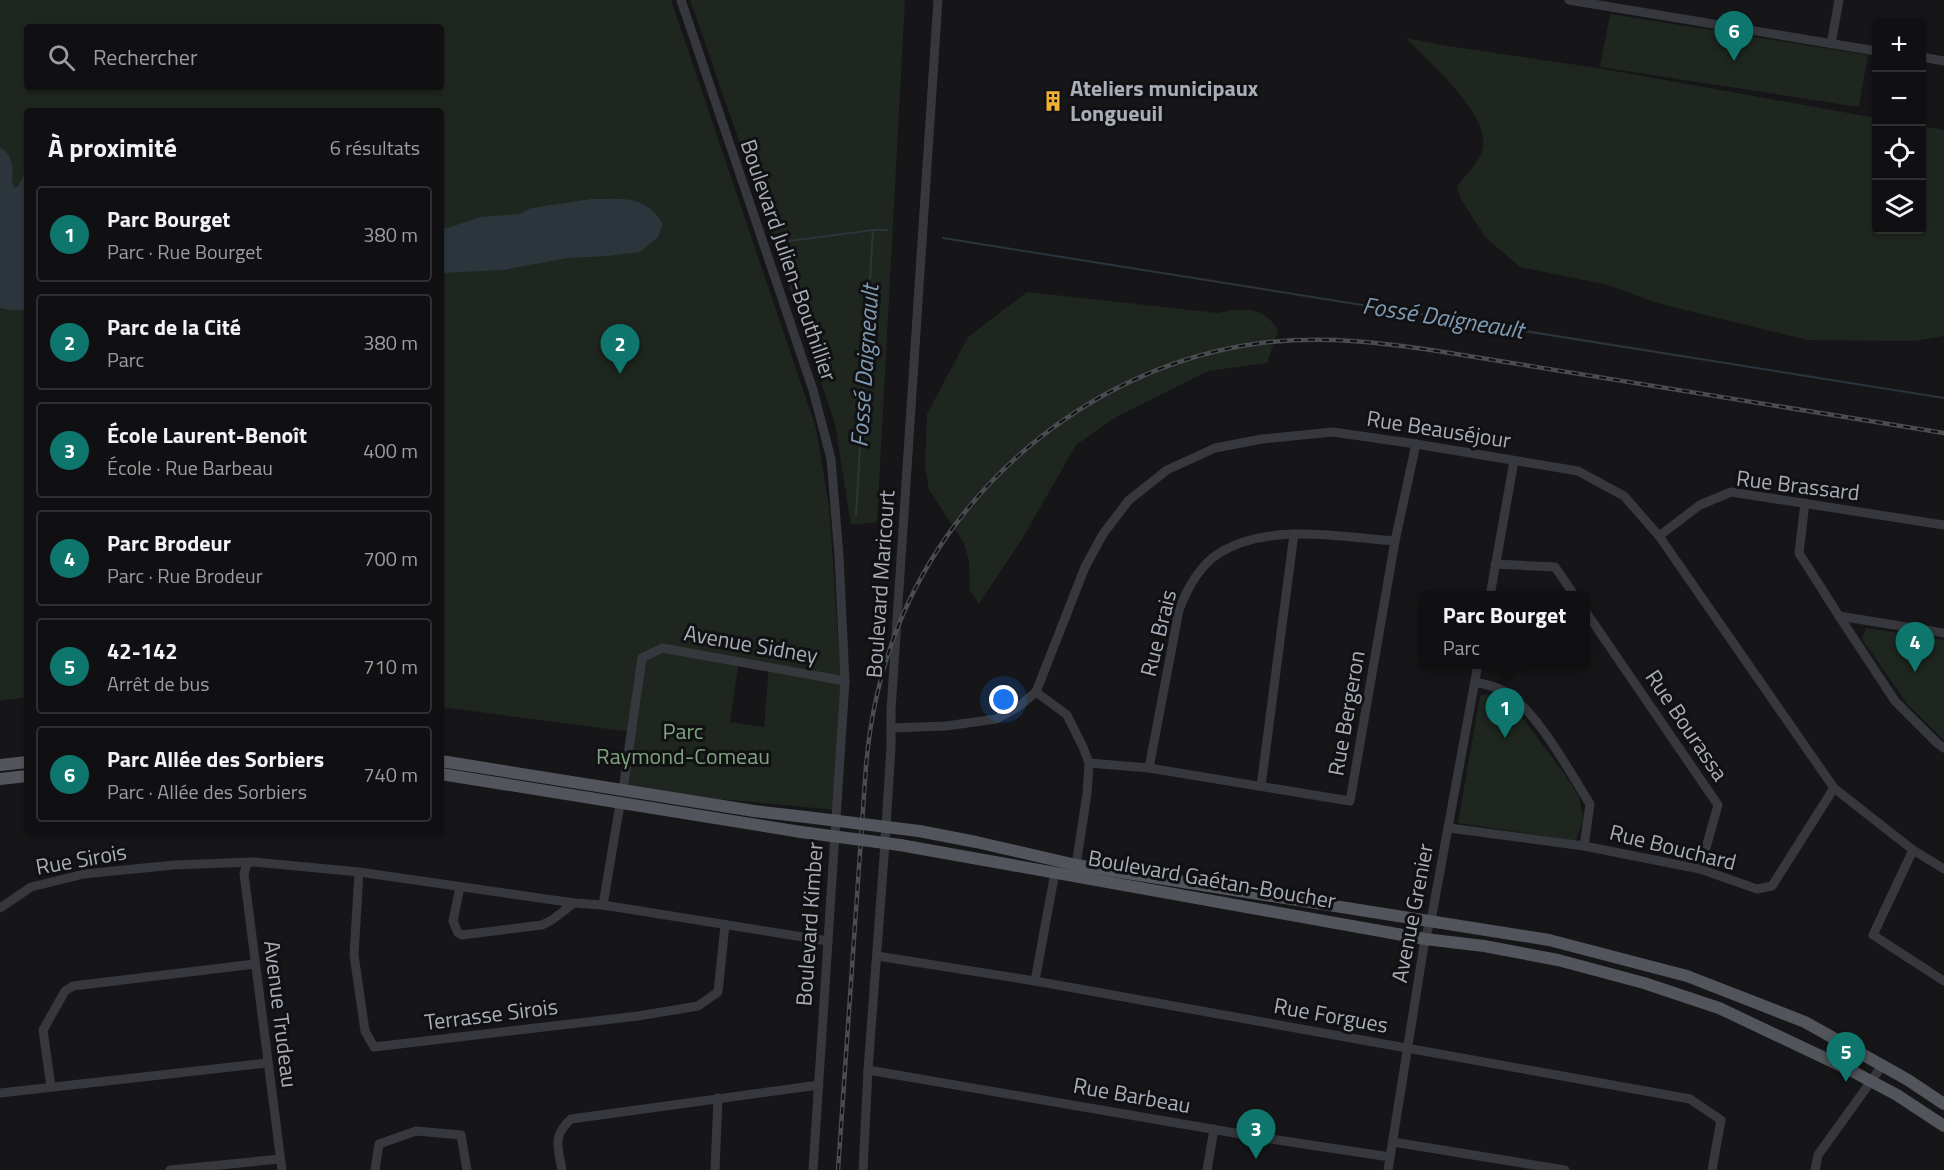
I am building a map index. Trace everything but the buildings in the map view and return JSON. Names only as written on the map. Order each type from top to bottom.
[{"type":"main road","name":"Boulevard Gaétan-Boucher","points":[[444,761],[780,814],[919,831],[1076,865],[1549,940],[1687,976],[1806,1022],[1908,1080],[1944,1104]]},
{"type":"main road","points":[[0,765],[24,762]]},
{"type":"main road","name":"Boulevard Gaétan-Boucher","points":[[444,775],[620,804],[972,857],[1425,939],[1484,946],[1558,960],[1644,983],[1719,1008],[1850,1070],[1897,1095],[1944,1126]]},
{"type":"main road","points":[[0,779],[24,776]]},
{"type":"street","name":"Boulevard Julien-Bouthillier","points":[[681,0],[813,390],[831,459],[845,681]]},
{"type":"street","name":"Boulevard Maricourt","points":[[863,1170],[938,0]]},
{"type":"street","points":[[1569,0],[1872,50]]},
{"type":"street","points":[[1831,44],[1839,0]]},
{"type":"street","points":[[1926,58],[1944,61]]},
{"type":"street","name":"Rue Beauséjour","points":[[891,729],[946,726],[996,719],[1018,707],[1036,692],[1085,567],[1103,534],[1129,500],[1167,470],[1215,448],[1262,439],[1333,432],[1578,471],[1624,496],[1659,536],[1834,788],[1913,850],[1944,869]]},
{"type":"street","name":"Rue Bergeron","points":[[1089,763],[1149,768],[1350,801],[1395,541],[1416,444]]},
{"type":"street","points":[[1491,591],[1514,461]]},
{"type":"street","name":"Rue Brassard","points":[[1659,536],[1700,505],[1731,492],[1944,525]]},
{"type":"street","points":[[1805,503],[1799,553],[1895,701],[1944,748]]},
{"type":"street","points":[[1261,786],[1294,534]]},
{"type":"street","name":"Rue Brais","points":[[1149,768],[1179,610],[1187,590],[1200,570],[1217,554],[1238,544],[1266,536],[1294,534],[1395,541]]},
{"type":"street","points":[[1495,564],[1556,567],[1572,591]]},
{"type":"street","points":[[1839,616],[1944,633]]},
{"type":"street","name":"Rue Bourassa","points":[[1590,618],[1718,805],[1700,869]]},
{"type":"street","name":"Avenue Sidney","points":[[623,790],[642,658],[662,648],[845,681]]},
{"type":"street","name":"Avenue Grenier","points":[[1388,1170],[1425,939],[1449,828],[1477,669]]},
{"type":"street","name":"Boulevard Kimber","points":[[813,1170],[845,681]]},
{"type":"street","points":[[1475,681],[1502,690],[1528,711],[1573,776],[1590,804],[1584,846]]},
{"type":"street","points":[[1036,692],[1067,715],[1089,763],[1087,794],[1076,865]]},
{"type":"street","name":"Rue Bouchard","points":[[1449,828],[1584,846],[1700,869],[1757,889],[1772,886],[1834,788]]},
{"type":"street","points":[[603,905],[620,804]]},
{"type":"street","points":[[1913,850],[1873,935],[1944,981]]},
{"type":"street","name":"Rue Sirois","points":[[0,908],[31,886],[84,874],[174,865],[247,863],[358,872],[574,903],[603,905],[828,941]]},
{"type":"street","name":"Avenue Trudeau","points":[[247,863],[244,874],[282,1170]]},
{"type":"street","name":"Terrasse Sirois","points":[[358,872],[354,955],[365,1031],[374,1047],[638,1016],[698,1006],[718,992],[725,924]]},
{"type":"street","points":[[1035,981],[1055,872]]},
{"type":"street","points":[[460,887],[453,921],[458,933],[462,935],[542,925],[574,903]]},
{"type":"street","name":"Rue Forgues","points":[[877,956],[1035,981],[1690,1099],[1721,1120],[1712,1170]]},
{"type":"street","points":[[51,1087],[43,1030],[65,991],[73,986],[255,964]]},
{"type":"street","points":[[0,1094],[268,1063]]},
{"type":"street","points":[[1815,1170],[1818,1155],[1882,1066]]},
{"type":"street","name":"Rue Barbeau","points":[[868,1070],[1264,1138],[1390,1157]]},
{"type":"street","points":[[562,1170],[557,1138],[561,1127],[571,1119],[819,1085]]},
{"type":"street","points":[[715,1170],[718,1098]]},
{"type":"street","points":[[1207,1170],[1214,1129]]},
{"type":"street","points":[[375,1170],[379,1144],[416,1131],[461,1135],[467,1170]]},
{"type":"street","points":[[1393,1142],[1565,1170]]},
{"type":"street","points":[[170,1170],[280,1159]]},
{"type":"green space","name":"Parc Raymond-Comeau","points":[[0,0],[671,0],[816,428],[829,506],[841,679],[739,661],[730,722],[764,727],[769,667],[845,681],[836,810],[623,790],[631,732],[444,707],[444,108],[24,108],[24,697],[0,701]]},
{"type":"green space","points":[[690,0],[905,0],[877,522],[851,525],[835,424]]},
{"type":"green space","points":[[1610,14],[1868,55],[1859,107],[1600,67]]},
{"type":"green space","points":[[1406,38],[1598,68],[1872,117],[1872,234],[1926,234],[1926,127],[1944,130],[1944,336],[1914,341],[1808,340],[1657,303],[1608,285],[1520,267],[1485,237],[1461,199],[1457,186],[1473,168],[1482,152],[1482,133],[1477,119],[1467,104],[1442,74]]},
{"type":"green space","points":[[1027,292],[1218,313],[1252,310],[1266,316],[1278,330],[1267,363],[1208,371],[1116,417],[1076,445],[1022,539],[979,604],[970,590],[969,561],[964,543],[929,490],[925,465],[927,414],[968,337]]},
{"type":"green space","points":[[1866,628],[1944,640],[1944,740],[1908,705],[1862,639]]},
{"type":"green space","points":[[1486,694],[1511,703],[1579,796],[1583,819],[1576,841],[1458,823],[1480,696]]},
{"type":"shaded area","points":[[0,148],[10,158],[12,182],[15,188],[24,175],[24,310],[0,308]]},
{"type":"shaded area","points":[[591,199],[632,200],[649,207],[663,224],[658,237],[640,252],[568,258],[503,270],[444,273],[444,229],[481,217],[519,214],[531,208]]},
{"type":"waterway","points":[[782,242],[873,230]]},
{"type":"waterway","name":"Fossé Daigneault","points":[[856,515],[873,230],[887,230]]},
{"type":"waterway","name":"Fossé Daigneault","points":[[943,238],[1944,398]]},
{"type":"railway","points":[[838,1170],[866,766],[877,696],[891,646],[923,574],[956,524],[995,478],[1040,437],[1090,403],[1144,375],[1201,355],[1261,343],[1332,340],[1426,349],[1944,433]]},
{"type":"place","name":"Parc Allée des Sorbiers","points":[[1734,61]]},
{"type":"place","name":"Ateliers municipaux Longueuil","points":[[1053,101]]},
{"type":"place","name":"Parc de la Cité","points":[[620,374]]},
{"type":"place","name":"Parc Brodeur","points":[[1915,672]]},
{"type":"place","name":"Parc Bourget","points":[[1505,738]]},
{"type":"place","name":"42-142","points":[[1846,1082]]},
{"type":"place","name":"École Laurent-Benoît","points":[[1256,1159]]}]
